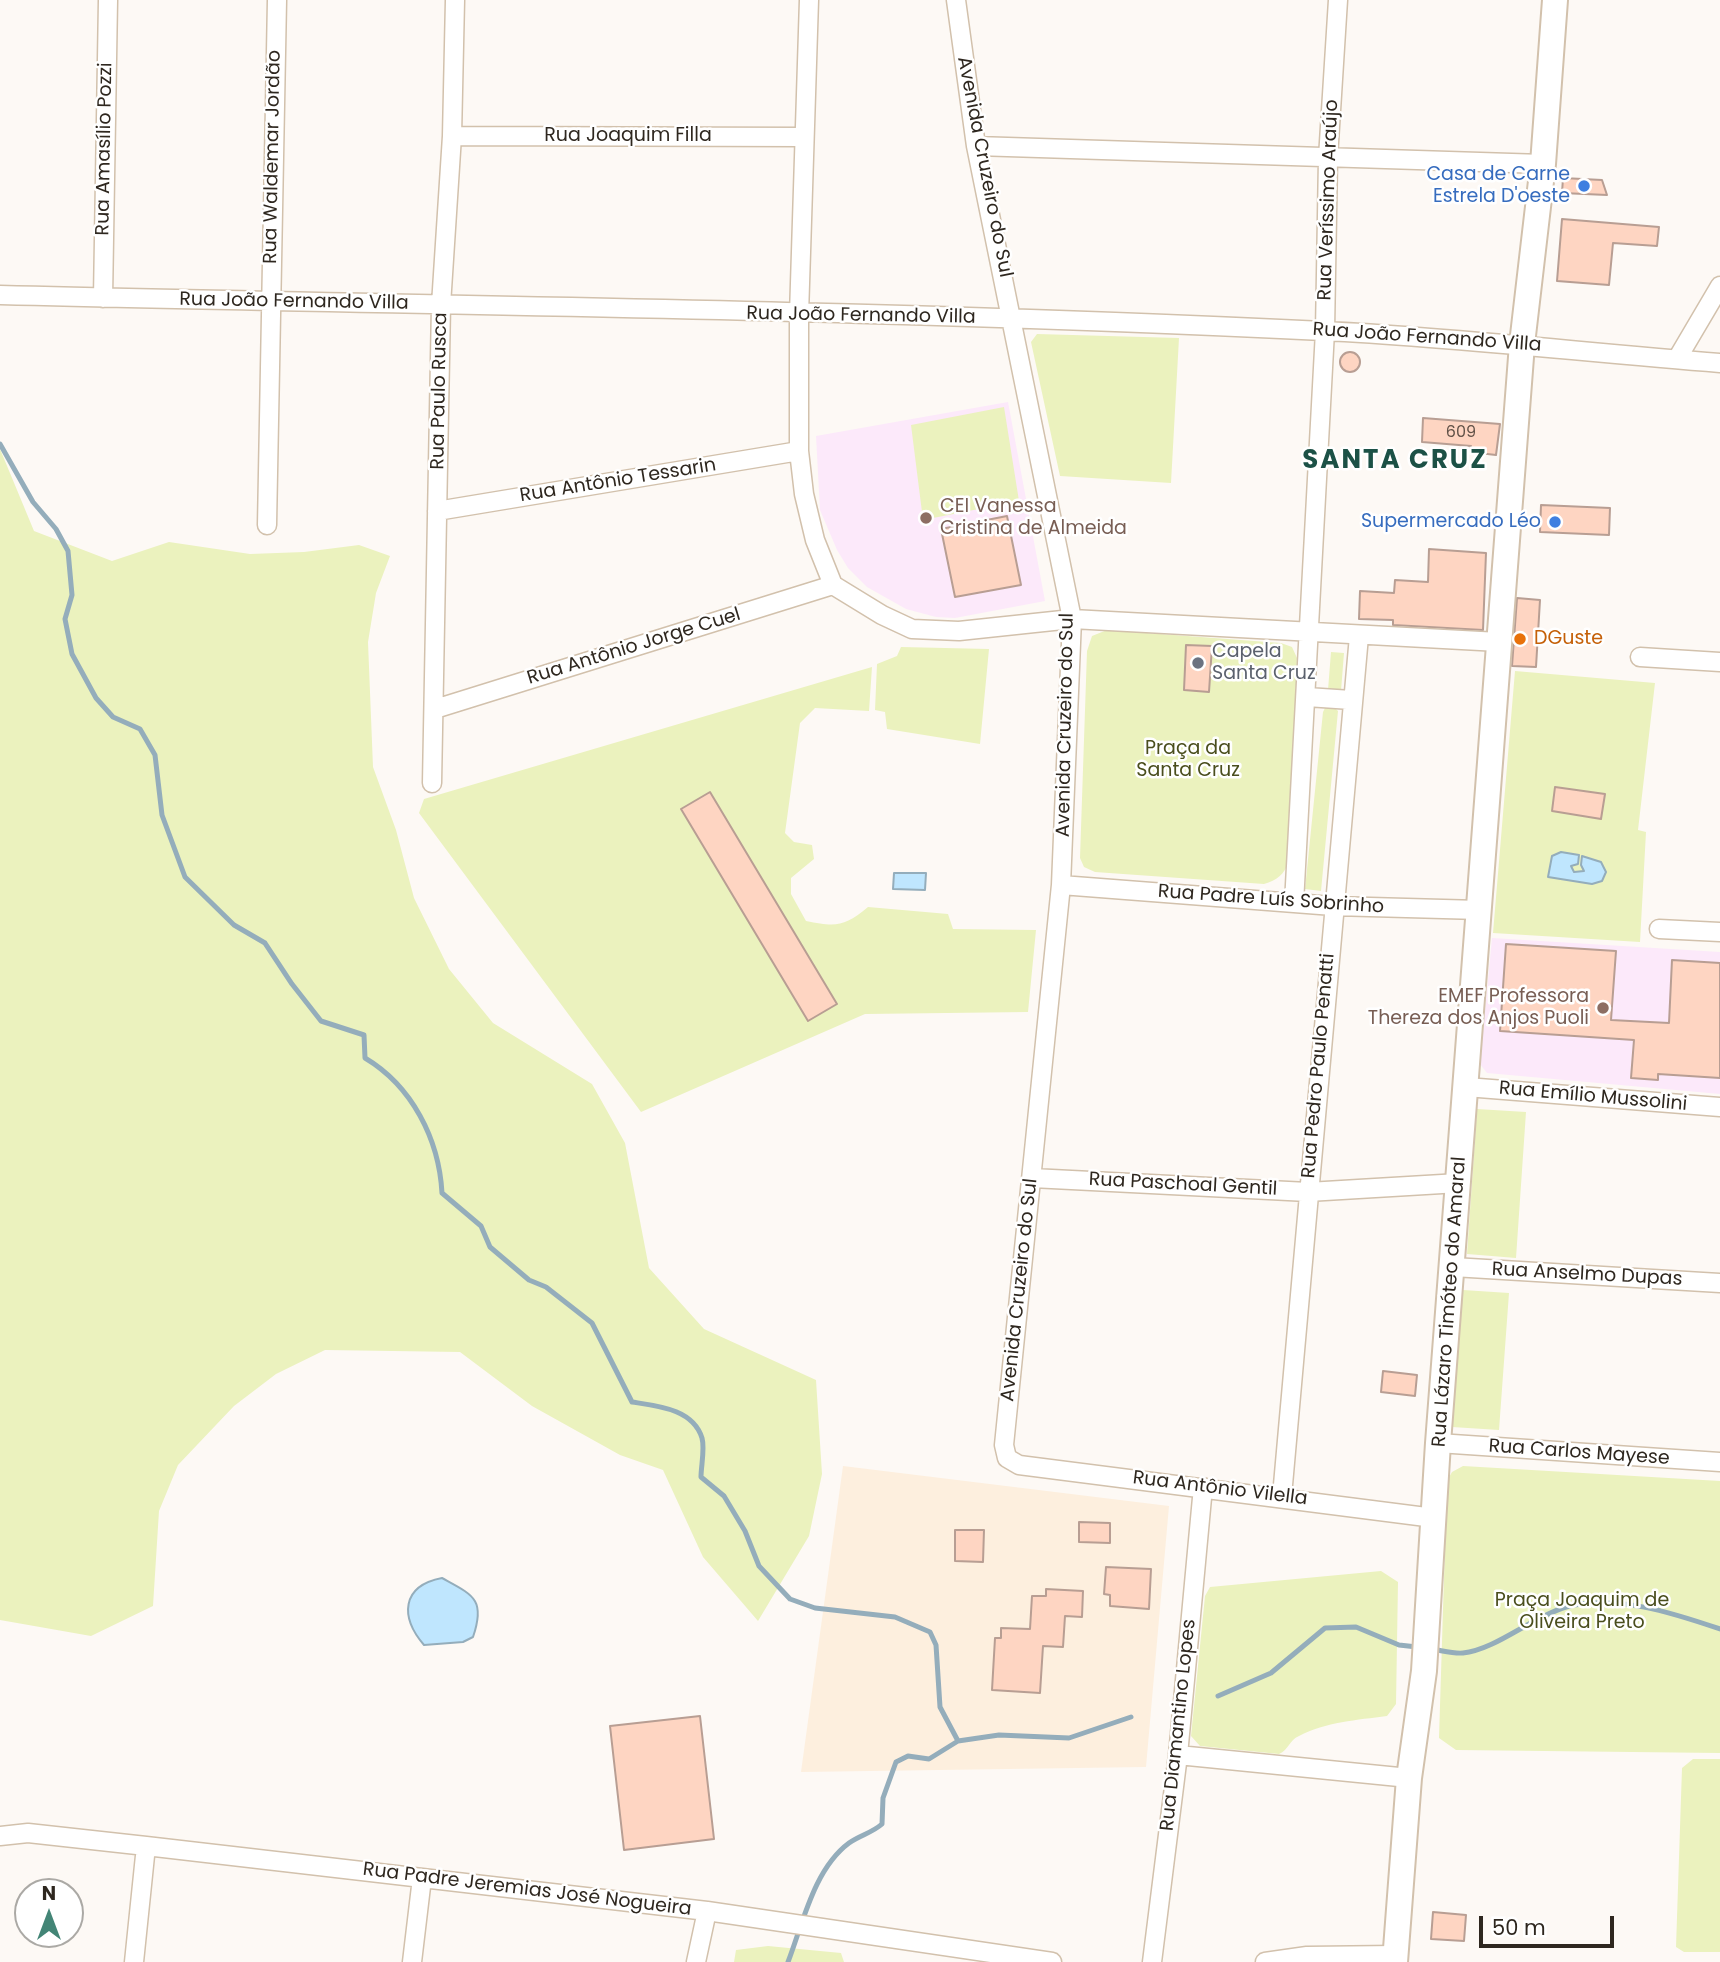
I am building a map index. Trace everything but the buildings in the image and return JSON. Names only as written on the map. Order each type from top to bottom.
[{"type":"main road","name":"Rua Lázaro Timóteo do Amaral","points":[[1395,1958],[1409,1778],[1429,1619],[1438,1443],[1522,344],[1543,164],[1555,0]]},
{"type":"street","name":"Rua Amasílio Pozzi","points":[[103,298],[108,0]]},
{"type":"street","name":"Rua Waldemar Jordão","points":[[267,525],[277,0]]},
{"type":"street","name":"Rua Paulo Rusca","points":[[432,783],[441,305],[452,136],[455,0]]},
{"type":"street","name":"Avenida Cruzeiro do Sul","points":[[956,0],[976,146],[1072,619],[1062,885],[1004,1445],[1007,1458]]},
{"type":"street","name":"Rua Veríssimo Araújo","points":[[1294,903],[1325,331],[1328,158],[1338,0]]},
{"type":"street","points":[[810,2],[799,315],[799,451],[804,494],[832,585],[881,615],[912,629],[959,631],[1072,619],[1310,634],[1500,642]]},
{"type":"street","name":"Rua Joaquim Filla","points":[[452,136],[804,137]]},
{"type":"street","points":[[976,146],[1543,164]]},
{"type":"street","points":[[1677,359],[1720,286]]},
{"type":"street","name":"Rua João Fernando Villa","points":[[0,295],[1013,319],[1325,331],[1522,344],[1720,363]]},
{"type":"street","name":"Rua Antônio Tessarin","points":[[437,511],[799,451]]},
{"type":"street","name":"Rua Antônio Jorge Cuel","points":[[435,709],[832,585]]},
{"type":"street","name":"Rua Pedro Paulo Penatti","points":[[1282,1496],[1359,636]]},
{"type":"street","points":[[1640,657],[1720,662]]},
{"type":"street","points":[[1307,697],[1352,700]]},
{"type":"street","name":"Rua Padre Luís Sobrinho","points":[[1062,885],[1333,906],[1480,910]]},
{"type":"street","points":[[1659,929],[1720,932]]},
{"type":"street","name":"Rua Emílio Mussolini","points":[[1466,1087],[1720,1107]]},
{"type":"street","name":"Rua Paschoal Gentil","points":[[1032,1178],[1308,1192],[1459,1184]]},
{"type":"street","name":"Rua Anselmo Dupas","points":[[1453,1266],[1720,1283]]},
{"type":"street","name":"Rua Carlos Mayese","points":[[1438,1443],[1720,1462]]},
{"type":"street","name":"Rua Antônio Vilella","points":[[1007,1458],[1019,1465],[1282,1496],[1434,1518]]},
{"type":"street","name":"Rua Diamantino Lopes","points":[[1152,1962],[1178,1755],[1203,1487]]},
{"type":"street","points":[[1178,1755],[1409,1778]]},
{"type":"street","name":"Rua Padre Jeremias José Nogueira","points":[[0,1836],[28,1833],[707,1911],[1052,1962]]},
{"type":"street","points":[[134,1962],[146,1846]]},
{"type":"street","points":[[412,1962],[422,1878]]},
{"type":"street","points":[[696,1962],[707,1911]]},
{"type":"street","points":[[1265,1962],[1395,1958]]},
{"type":"shaded area","name":"CEI Vanessa Cristina de Almeida","points":[[1008,402],[1045,601],[955,618],[936,617],[906,609],[867,587],[848,568],[837,550],[820,510],[816,436]]},
{"type":"shaded area","name":"EMEF Professora Thereza dos Anjos Puoli","points":[[1492,938],[1720,952],[1720,1094],[1487,1073],[1480,1064]]},
{"type":"shaded area","points":[[843,1466],[1169,1506],[1146,1767],[801,1772]]},
{"type":"green space","points":[[1037,334],[1179,338],[1171,483],[1060,476],[1031,342]]},
{"type":"green space","points":[[1004,407],[1019,501],[923,520],[911,425]]},
{"type":"green space","points":[[0,449],[34,531],[112,561],[169,542],[250,554],[304,552],[359,545],[390,556],[376,593],[368,642],[373,767],[396,830],[414,898],[449,969],[493,1023],[592,1084],[625,1143],[649,1268],[704,1329],[816,1380],[822,1474],[809,1536],[758,1621],[703,1557],[663,1470],[620,1455],[532,1406],[460,1352],[325,1350],[276,1374],[234,1406],[178,1465],[159,1511],[153,1606],[91,1636],[0,1620]]},
{"type":"green space","name":"Praça da Santa Cruz","points":[[1107,630],[1281,643],[1292,647],[1297,658],[1289,861],[1276,879],[1264,884],[1095,872],[1084,867],[1080,858],[1087,651],[1092,636]]},
{"type":"green space","points":[[901,647],[989,649],[980,744],[887,729],[885,712],[875,710],[877,664],[897,656]]},
{"type":"green space","points":[[1331,652],[1344,653],[1341,691],[1328,690]]},
{"type":"green space","points":[[872,667],[869,711],[815,708],[800,723],[785,833],[794,842],[812,845],[814,859],[791,878],[791,894],[806,921],[816,923],[846,922],[868,907],[948,914],[953,929],[1036,930],[1028,1012],[865,1014],[641,1112],[419,813],[424,799]]},
{"type":"green space","points":[[1515,671],[1655,683],[1638,830],[1646,832],[1640,942],[1493,933]]},
{"type":"green space","points":[[1333,706],[1338,711],[1321,891],[1305,889],[1323,712],[1325,708]]},
{"type":"green space","points":[[1477,1109],[1526,1112],[1516,1258],[1467,1254]]},
{"type":"green space","points":[[1463,1290],[1509,1293],[1499,1430],[1452,1427]]},
{"type":"green space","name":"Praça Joaquim de Oliveira Preto","points":[[1463,1466],[1720,1481],[1720,1753],[1456,1750],[1439,1738],[1447,1481],[1452,1472]]},
{"type":"green space","points":[[1381,1571],[1398,1582],[1396,1704],[1387,1716],[1342,1722],[1309,1731],[1296,1738],[1279,1754],[1200,1746],[1191,1736],[1205,1596],[1210,1587]]},
{"type":"green space","points":[[1693,1759],[1720,1759],[1720,1952],[1684,1952],[1676,1947],[1682,1768]]},
{"type":"green space","points":[[768,1946],[841,1953],[844,1962],[734,1962],[736,1950]]},
{"type":"water","points":[[1561,852],[1579,855],[1578,864],[1571,866],[1574,872],[1584,871],[1581,865],[1582,856],[1601,862],[1606,872],[1602,881],[1592,884],[1548,877],[1552,856]]},
{"type":"water","points":[[894,873],[926,873],[925,890],[893,889]]},
{"type":"water","points":[[442,1578],[462,1589],[474,1600],[478,1614],[477,1624],[473,1637],[463,1642],[424,1645],[411,1624],[409,1604],[412,1595],[419,1588]]},
{"type":"waterway","points":[[0,444],[33,502],[56,529],[68,551],[72,595],[65,619],[72,654],[96,698],[113,717],[140,729],[155,755],[162,815],[185,877],[234,925],[265,943],[321,1021],[364,1035],[365,1058],[396,1083],[409,1099],[429,1134],[440,1173],[442,1193],[481,1226],[490,1247],[529,1280],[546,1287],[592,1323],[632,1402],[673,1411],[683,1415],[697,1428],[703,1442],[701,1477],[724,1496],[745,1531],[759,1566],[790,1599],[815,1608],[895,1617],[930,1632],[936,1645],[940,1707],[958,1741]]},
{"type":"waterway","points":[[1431,1649],[1459,1653],[1475,1651],[1553,1612],[1585,1604],[1644,1607],[1720,1629]]},
{"type":"waterway","points":[[1218,1696],[1271,1673],[1325,1628],[1356,1627],[1399,1645],[1417,1647]]},
{"type":"waterway","points":[[788,1962],[811,1898],[827,1867],[849,1843],[882,1824],[883,1798],[896,1762],[908,1756],[929,1759],[958,1741],[999,1735],[1069,1738],[1131,1717]]},
{"type":"place","name":"Casa de Carne Estrela D'oeste","points":[[1584,186]]},
{"type":"place","name":"CEI Vanessa Cristina de Almeida","points":[[926,518]]},
{"type":"place","name":"Supermercado Léo","points":[[1555,522]]},
{"type":"place","name":"DGuste","points":[[1520,639]]},
{"type":"place","name":"Capela Santa Cruz","points":[[1198,663]]},
{"type":"place","name":"EMEF Professora Thereza dos Anjos Puoli","points":[[1603,1008]]},
{"type":"district","name":"SANTA CRUZ","points":[[1395,461]]}]
